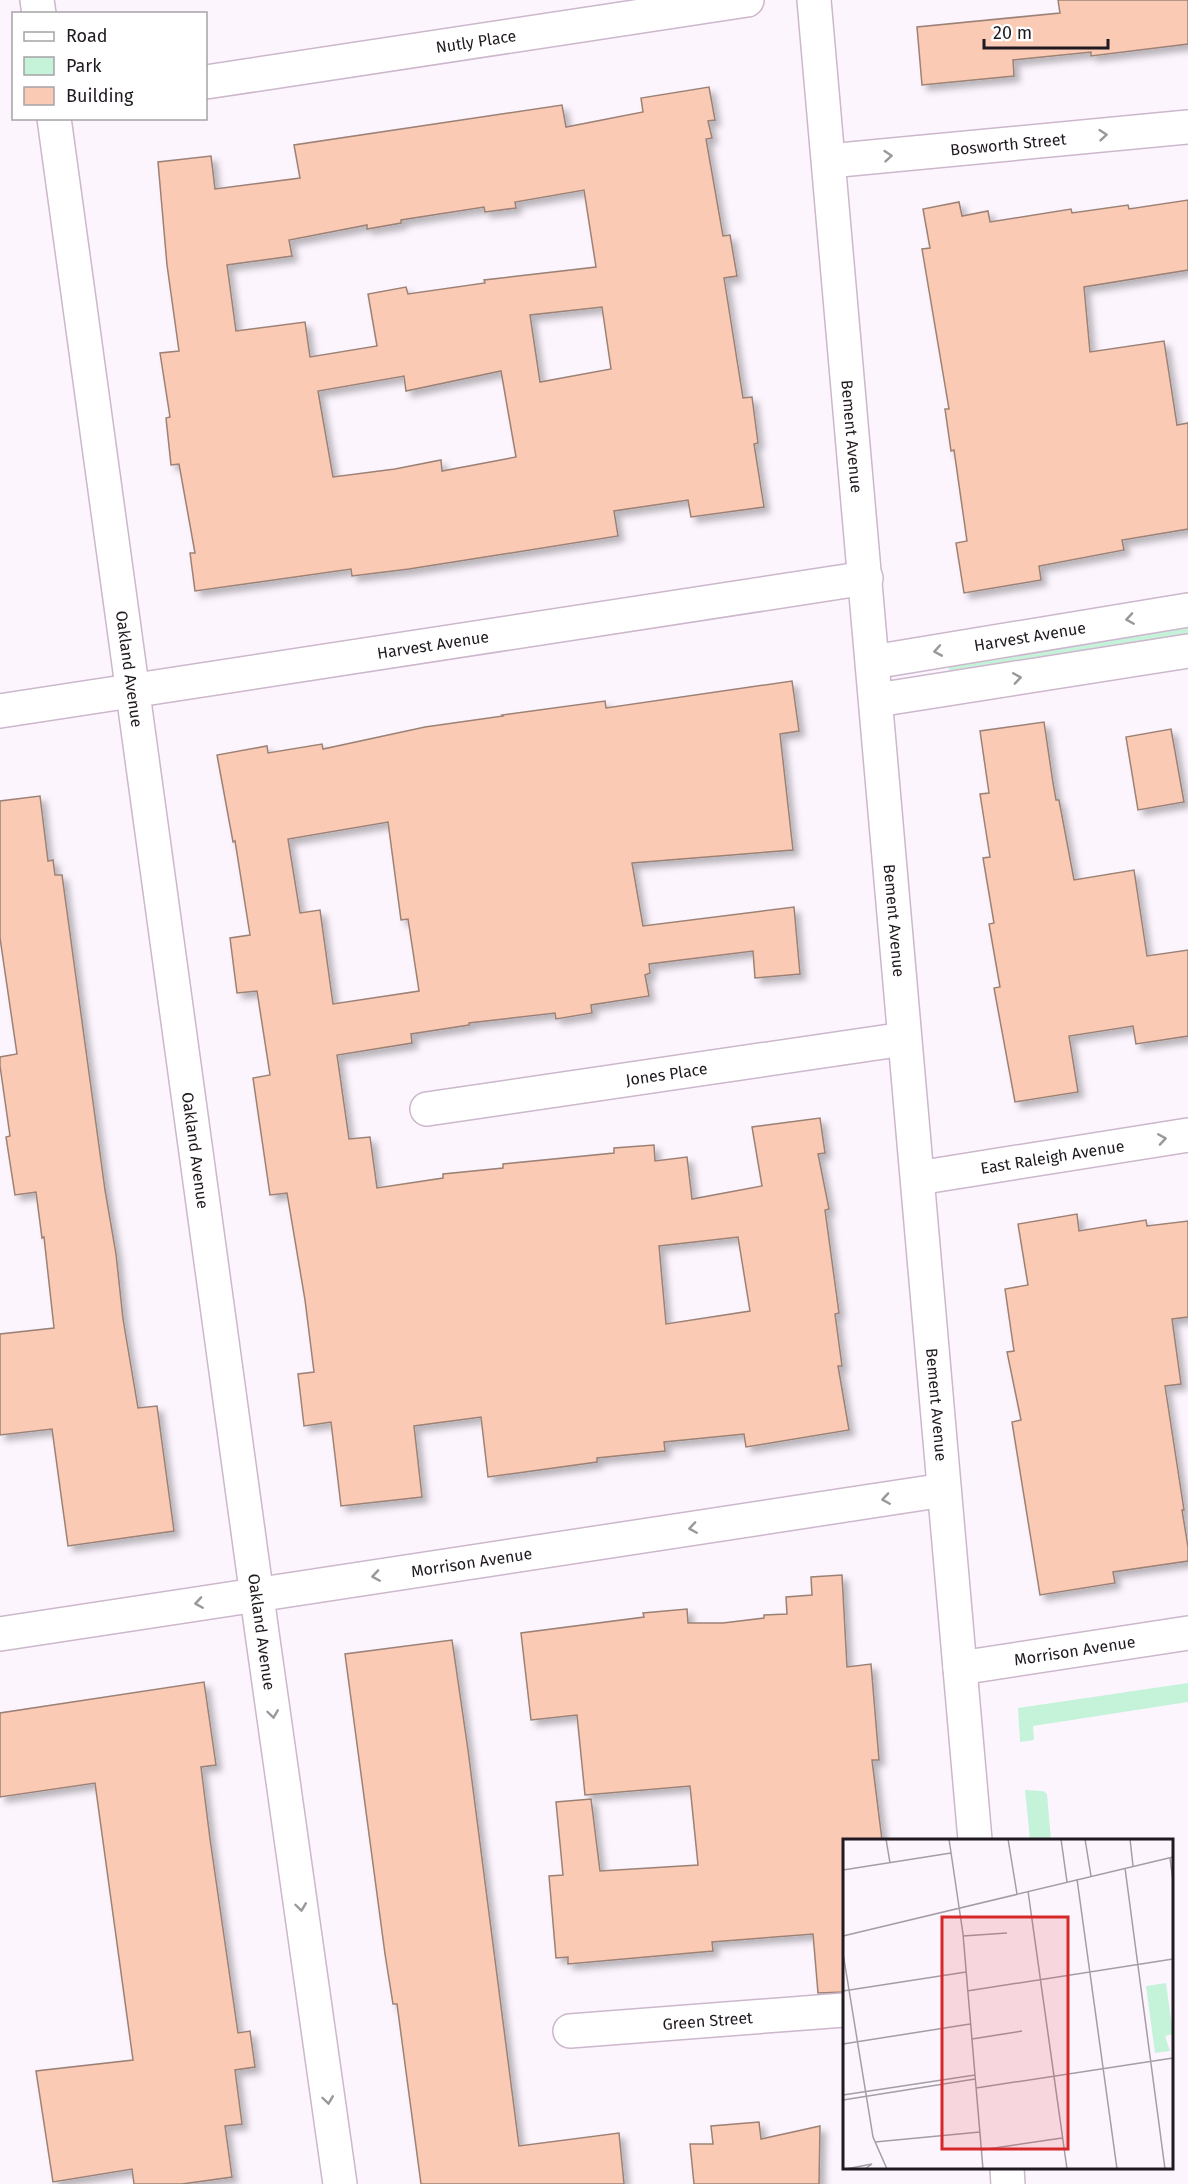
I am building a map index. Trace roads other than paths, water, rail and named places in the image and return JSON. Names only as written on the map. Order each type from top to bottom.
[{"type":"street","name":"Nutly Place","points":[[207,82],[747,0]]},
{"type":"street","name":"Bement Avenue","points":[[814,0],[975,1839]]},
{"type":"street","name":"Oakland Avenue","points":[[54,120],[340,2184]]},
{"type":"street","name":"Bosworth Street","points":[[829,161],[1188,127]]},
{"type":"street","name":"Harvest Avenue","points":[[0,711],[866,578]]},
{"type":"street","name":"Harvest Avenue","points":[[873,662],[1188,610]]},
{"type":"street","points":[[877,700],[1188,651]]},
{"type":"street","name":"Jones Place","points":[[427,1108],[904,1039]]},
{"type":"street","name":"East Raleigh Avenue","points":[[918,1178],[1188,1135]]},
{"type":"street","name":"Morrison Avenue","points":[[0,1634],[944,1490]]},
{"type":"street","name":"Morrison Avenue","points":[[960,1668],[1188,1633]]},
{"type":"street","name":"Green Street","points":[[570,2031],[843,2010]]},
{"type":"street","points":[[1007,2169],[1008,2184]]}]
